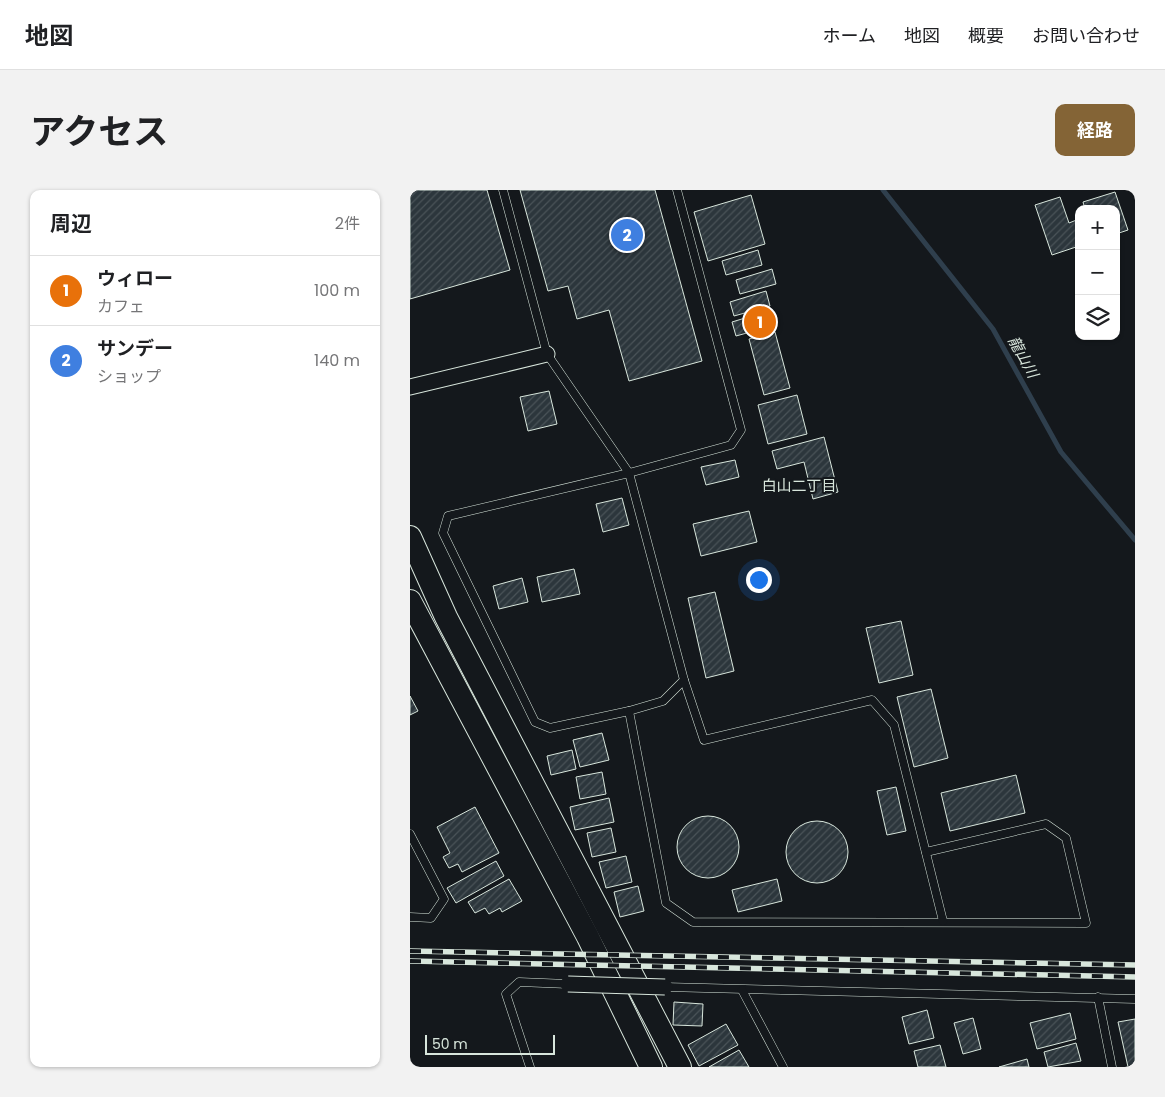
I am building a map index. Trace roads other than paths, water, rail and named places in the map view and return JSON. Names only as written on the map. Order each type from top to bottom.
[{"type":"street","points":[[410,387],[547,354]]},
{"type":"street","points":[[410,537],[446,617],[680,1067]]},
{"type":"street","points":[[410,601],[588,937],[652,1067]]},
{"type":"street","points":[[568,984],[665,987]]},
{"type":"lane","points":[[503,190],[547,354],[629,473],[684,680],[704,740],[872,700],[894,725],[943,921]]},
{"type":"lane","points":[[677,190],[741,430],[731,445],[629,473],[448,516],[443,532],[535,722],[550,728],[629,711],[663,701],[684,680]]},
{"type":"lane","points":[[629,711],[666,903],[693,922],[943,921],[1086,923],[1066,838],[1046,824],[926,852]]},
{"type":"lane","points":[[410,834],[444,899],[431,918],[410,917]]},
{"type":"lane","points":[[530,1067],[506,994],[519,982],[568,984]]},
{"type":"lane","points":[[665,987],[1098,997],[1135,1000]]},
{"type":"lane","points":[[742,990],[783,1067]]},
{"type":"lane","points":[[1098,997],[1112,1067]]},
{"type":"waterway","name":"龍山川","points":[[883,190],[993,329],[1061,452],[1135,540]]},
{"type":"railway","points":[[410,951],[1135,965]]},
{"type":"railway","points":[[410,961],[1135,977]]},
{"type":"place","name":"サンデー","points":[[627,235]]},
{"type":"place","name":"ウィロー","points":[[760,322]]},
{"type":"district","name":"白山二丁目","points":[[799,486]]}]
